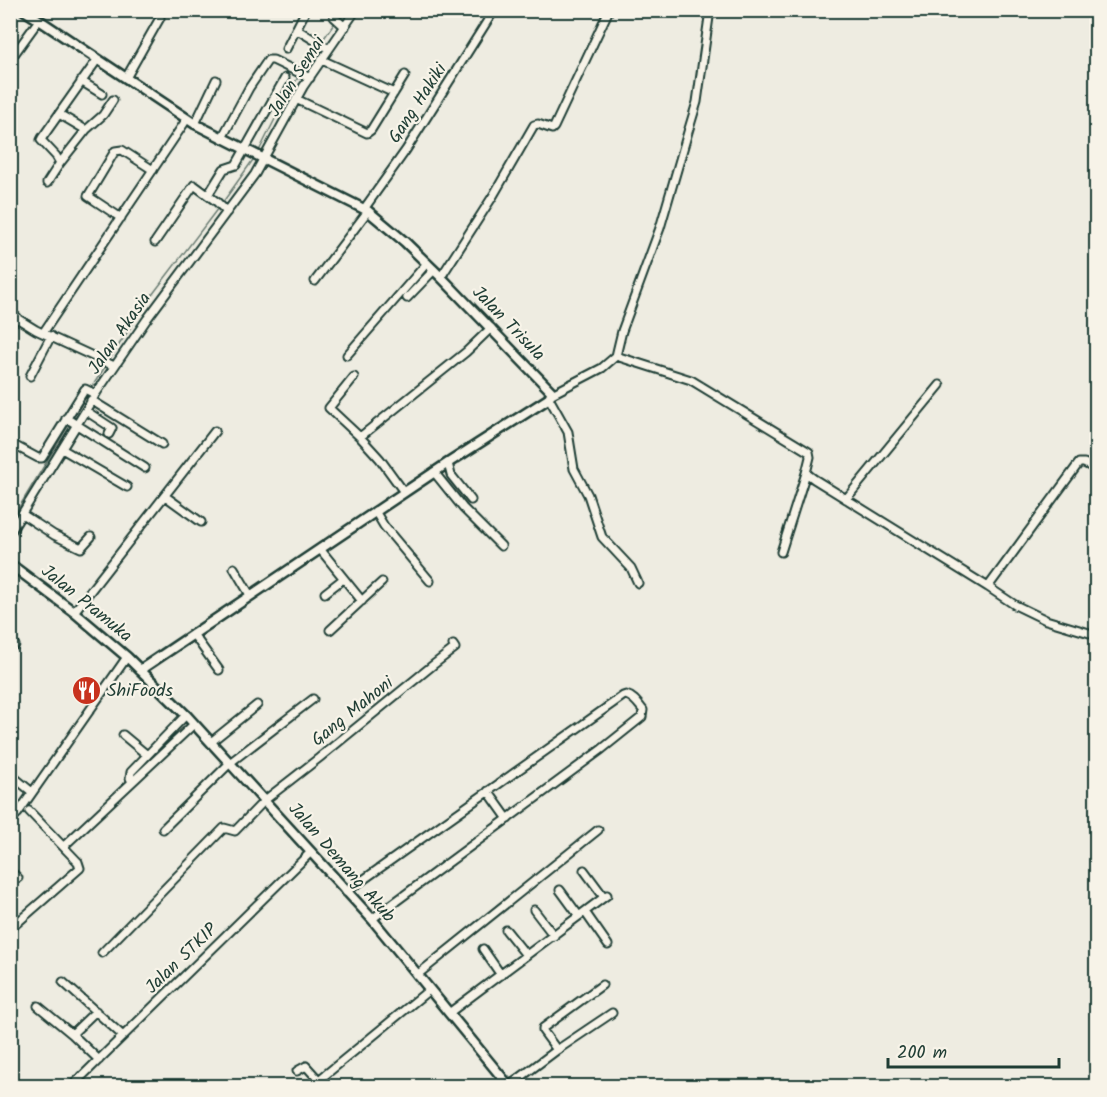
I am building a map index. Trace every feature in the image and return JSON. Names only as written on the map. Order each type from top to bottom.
[{"type":"street","name":"Jalan Trisula","points":[[24,10],[191,121],[366,210],[441,277],[551,391],[550,396]]},
{"type":"street","points":[[286,49],[306,10]]},
{"type":"street","name":"Jalan Semai","points":[[261,157],[308,77],[322,60],[340,23],[356,10]]},
{"type":"street","points":[[441,277],[493,196],[534,125],[538,124],[552,129],[554,127],[609,10]]},
{"type":"street","points":[[140,670],[434,472],[550,396],[602,368],[616,356],[621,331],[660,228],[697,102],[710,10]]},
{"type":"street","name":"Gang Hakiki","points":[[315,282],[406,150],[493,12]]},
{"type":"street","points":[[126,78],[160,18]]},
{"type":"street","points":[[10,60],[39,20]]},
{"type":"street","points":[[296,29],[326,48]]},
{"type":"street","points":[[60,163],[41,140],[97,60]]},
{"type":"street","points":[[222,138],[249,88],[268,60],[273,60],[308,77]]},
{"type":"street","points":[[322,60],[394,93]]},
{"type":"street","points":[[296,99],[366,133],[371,130],[405,75]]},
{"type":"street","points":[[208,195],[224,169],[236,165],[285,78]]},
{"type":"street","points":[[43,333],[153,170],[191,121],[216,80]]},
{"type":"street","points":[[81,81],[102,94]]},
{"type":"street","points":[[47,183],[86,130],[103,115],[113,100]]},
{"type":"street","points":[[59,114],[86,130]]},
{"type":"street","points":[[121,218],[88,196],[115,151],[122,150],[153,170]]},
{"type":"street","name":"Jalan Akasia","points":[[10,533],[86,411],[92,394],[112,364],[226,212],[261,157]]},
{"type":"street","points":[[154,242],[194,185],[226,212]]},
{"type":"street","points":[[347,355],[427,263]]},
{"type":"street","points":[[407,298],[434,270]]},
{"type":"street","points":[[10,326],[14,315],[43,333],[112,364]]},
{"type":"street","points":[[360,437],[466,352],[491,328]]},
{"type":"street","points":[[30,376],[51,336]]},
{"type":"street","points":[[616,356],[691,380],[806,449],[810,454],[810,476],[781,552]]},
{"type":"street","points":[[354,377],[329,408],[380,459],[404,492]]},
{"type":"street","points":[[846,499],[940,385]]},
{"type":"street","points":[[10,443],[40,459],[81,394],[92,394],[162,444]]},
{"type":"street","points":[[550,396],[568,432],[574,469],[588,495],[602,537],[631,568],[638,583]]},
{"type":"street","points":[[86,411],[112,428],[109,434]]},
{"type":"street","points":[[66,418],[146,468]]},
{"type":"street","points":[[74,612],[215,431]]},
{"type":"street","points":[[62,449],[127,487]]},
{"type":"street","points":[[448,463],[451,475],[471,500]]},
{"type":"street","points":[[988,587],[1078,463],[1084,463],[1096,469]]},
{"type":"street","points":[[434,472],[463,508],[501,546]]},
{"type":"street","points":[[810,476],[1015,605],[1046,620],[1096,635]]},
{"type":"street","points":[[165,496],[201,522]]},
{"type":"street","points":[[375,512],[430,581]]},
{"type":"street","points":[[22,514],[54,535],[81,548],[91,537]]},
{"type":"street","points":[[320,549],[362,601]]},
{"type":"street","name":"Jalan Pramuka","points":[[10,564],[74,612],[140,670]]},
{"type":"street","points":[[234,568],[250,595]]},
{"type":"street","points":[[325,593],[343,579]]},
{"type":"street","points":[[330,630],[382,582]]},
{"type":"street","points":[[193,634],[219,670]]},
{"type":"street","name":"Gang Mahoni","points":[[102,953],[224,828],[235,831],[265,800],[452,651],[455,648],[453,645]]},
{"type":"street","points":[[10,820],[18,813],[127,657]]},
{"type":"street","name":"Jalan Demang Akub","points":[[140,670],[231,762],[372,919],[449,1012],[505,1085]]},
{"type":"street","points":[[346,892],[623,696],[632,697],[643,710],[642,717],[372,919]]},
{"type":"street","points":[[163,829],[231,762],[313,699]]},
{"type":"street","points":[[211,742],[257,705]]},
{"type":"street","points":[[132,782],[130,772],[186,715]]},
{"type":"street","points":[[64,846],[194,724]]},
{"type":"street","points":[[123,735],[147,755]]},
{"type":"street","points":[[10,774],[32,792]]},
{"type":"street","points":[[488,791],[508,819]]},
{"type":"street","points":[[10,929],[78,870],[78,862],[29,811]]},
{"type":"street","points":[[417,975],[598,830]]},
{"type":"street","name":"Jalan STKIP","points":[[72,1086],[315,856]]},
{"type":"street","points":[[449,1012],[606,896],[584,870]]},
{"type":"street","points":[[10,871],[18,878]]},
{"type":"street","points":[[560,890],[609,945]]},
{"type":"street","points":[[534,910],[554,936]]},
{"type":"street","points":[[506,930],[526,955]]},
{"type":"street","points":[[483,949],[501,975]]},
{"type":"street","points":[[63,982],[123,1036]]},
{"type":"street","points":[[557,1050],[543,1028],[602,985]]},
{"type":"street","points":[[297,1071],[306,1066],[321,1083],[429,990]]},
{"type":"street","points":[[38,1006],[99,1060]]},
{"type":"street","points":[[72,1034],[96,1011]]},
{"type":"street","points":[[505,1085],[612,1013]]},
{"type":"waterway","points":[[339,17],[343,10]]},
{"type":"waterway","points":[[322,41],[336,21]]},
{"type":"waterway","points":[[302,72],[319,45]]},
{"type":"waterway","points":[[258,153],[299,76]]},
{"type":"waterway","points":[[223,202],[255,157]]},
{"type":"waterway","points":[[109,360],[149,299],[218,208]]},
{"type":"waterway","points":[[91,388],[107,364]]},
{"type":"waterway","points":[[73,419],[87,395]]},
{"type":"waterway","points":[[10,522],[70,423]]},
{"type":"place","name":"ShiFoods","points":[[86,690]]}]
